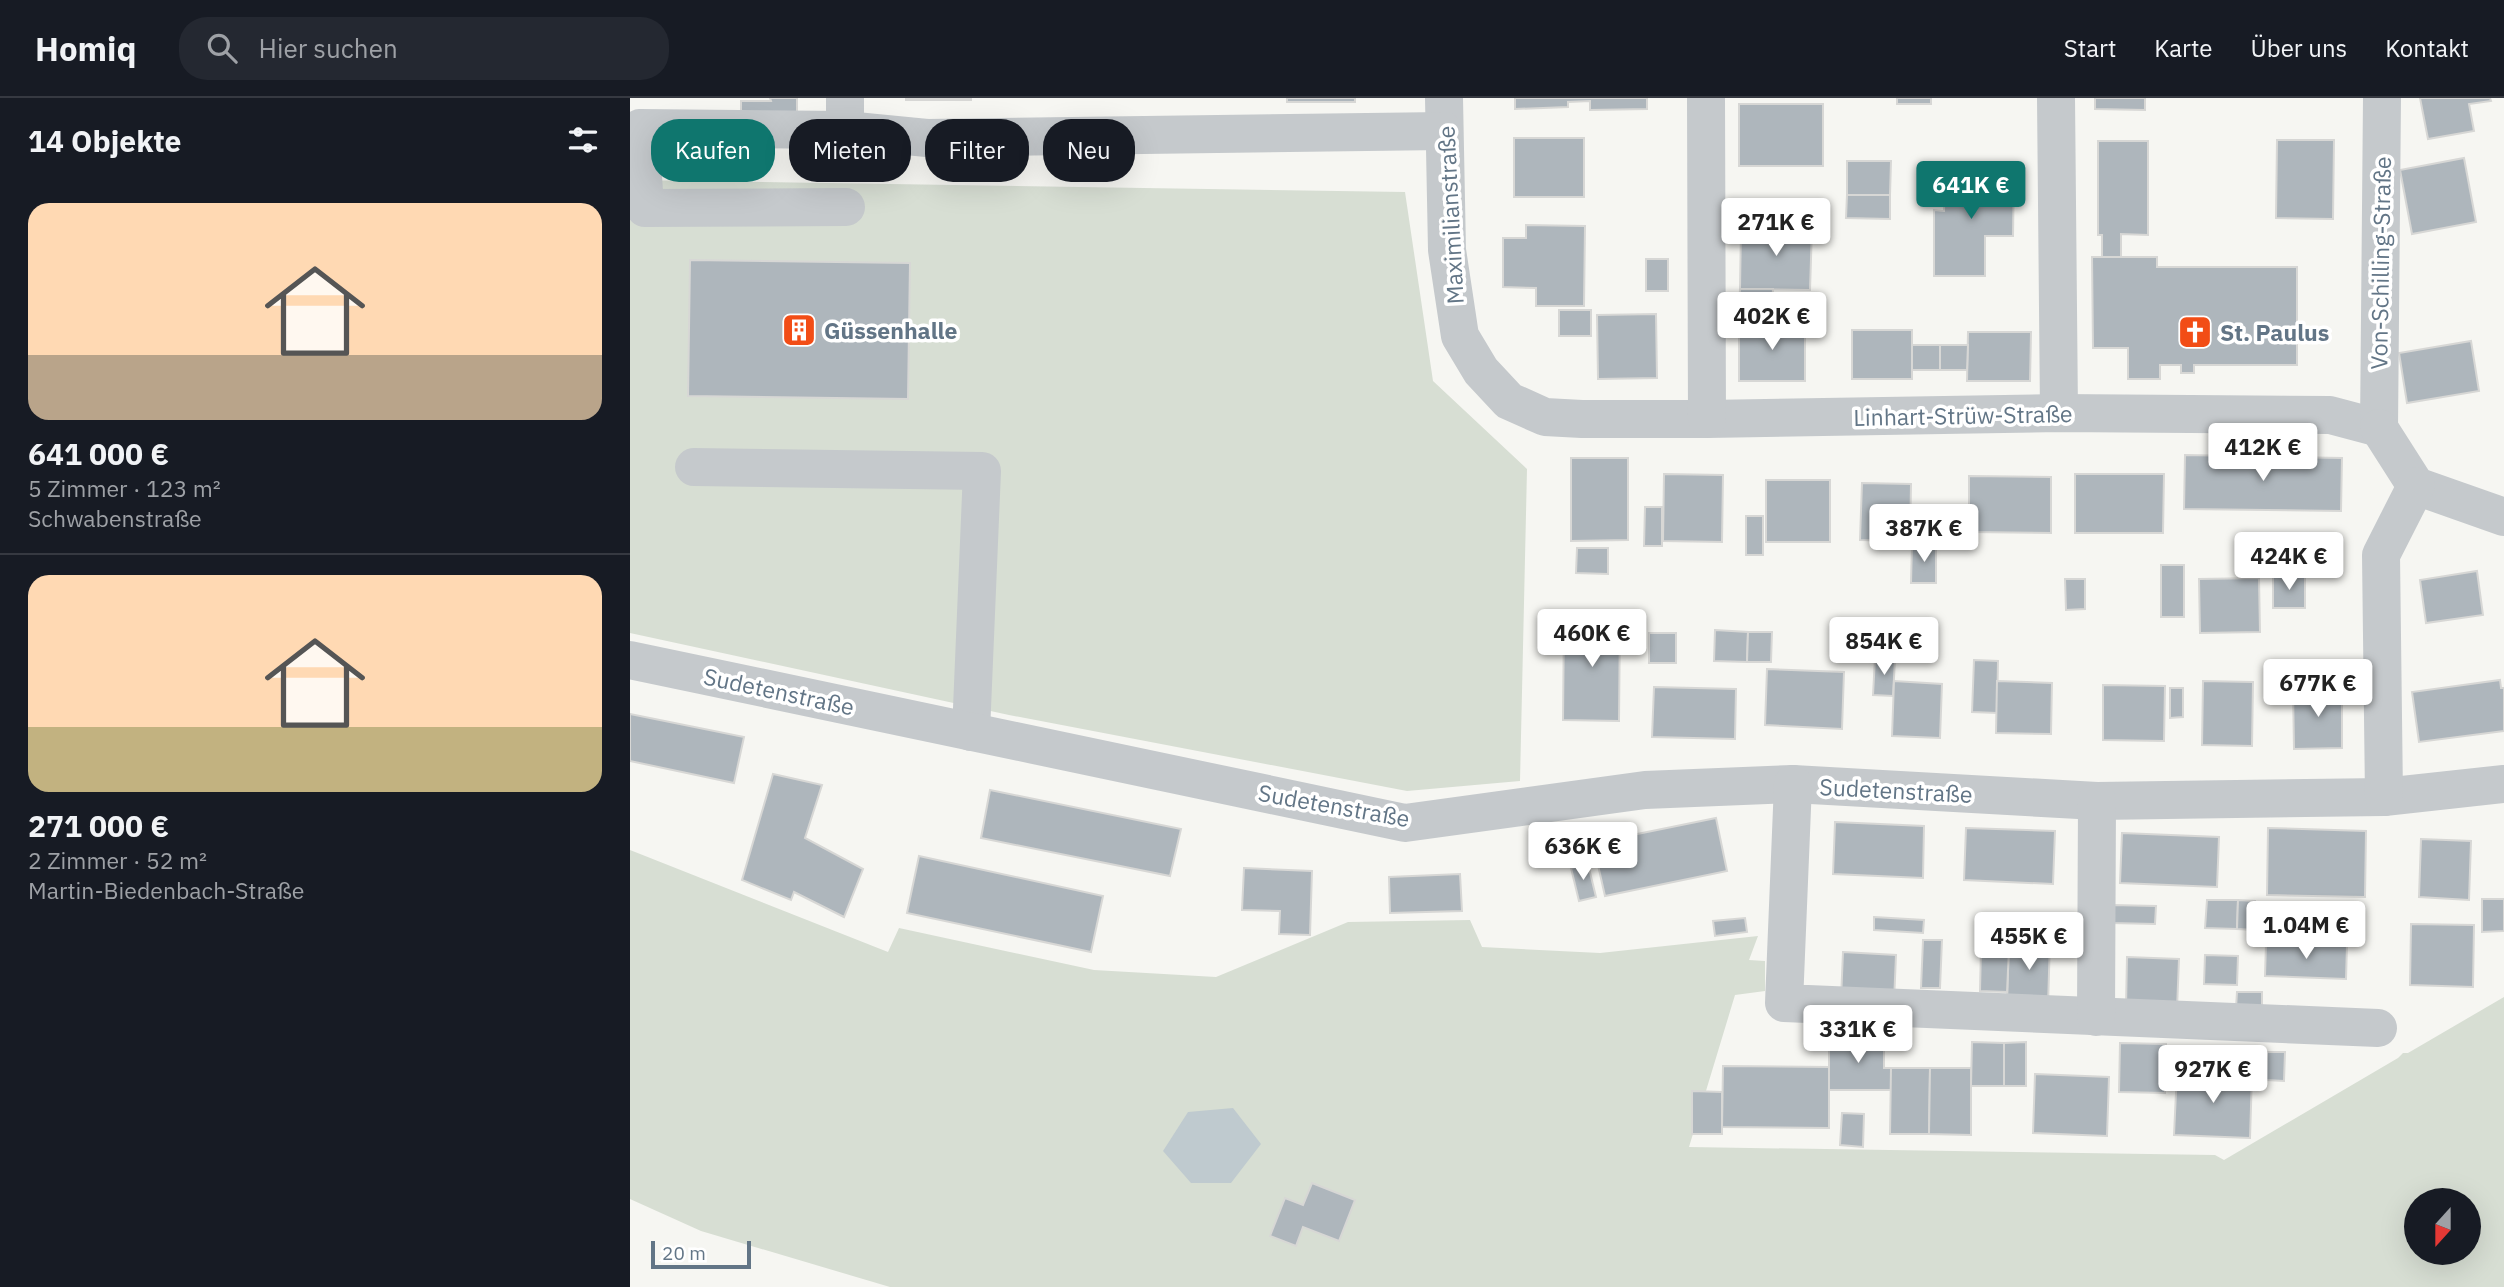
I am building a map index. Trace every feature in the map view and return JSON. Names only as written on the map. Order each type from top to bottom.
[{"type":"street","points":[[1706,98],[1707,419]]},
{"type":"street","points":[[2056,98],[2059,413]]},
{"type":"street","name":"Von-Schilling-Straße","points":[[2379,428],[2382,98]]},
{"type":"street","points":[[846,206],[645,208],[665,118],[845,114],[927,138],[1444,115]]},
{"type":"street","name":"Maximilianstraße","points":[[1444,115],[1447,250],[1460,336],[1480,371],[1509,401],[1545,417]]},
{"type":"street","name":"Linhart-Strüw-Straße","points":[[1545,417],[1707,419],[2059,413],[2330,415],[2379,428]]},
{"type":"street","points":[[2379,428],[2416,486],[2504,517]]},
{"type":"street","points":[[694,467],[982,471],[971,732]]},
{"type":"street","points":[[2384,797],[2381,555],[2416,486]]},
{"type":"street","name":"Sudetenstraße","points":[[630,660],[1405,823],[1645,790],[1793,784],[2097,801],[2384,797],[2504,784]]},
{"type":"street","points":[[1793,784],[1784,1003],[2378,1028]]},
{"type":"street","points":[[2096,1017],[2097,801]]},
{"type":"shaded area","points":[[630,180],[1405,192],[1433,381],[1527,469],[1520,781],[1407,791],[1009,715],[630,633]]},
{"type":"shaded area","points":[[630,850],[888,952],[899,928],[1094,970],[1216,977],[1348,922],[1470,920],[1482,947],[1600,953],[1758,936],[1749,960],[1765,961],[1765,991],[1735,995],[1689,1147],[2215,1155],[2224,1160],[2403,1053],[2408,1053],[2504,997],[2504,1287],[890,1287],[701,1231],[630,1199]]},
{"type":"shaded area","points":[[1233,1108],[1261,1144],[1231,1183],[1191,1183],[1163,1151],[1188,1112]]},
{"type":"building","points":[[770,98],[797,98],[797,117],[741,118],[741,101],[771,101]]},
{"type":"building","points":[[971,98],[971,100],[906,100]]},
{"type":"building","points":[[1287,98],[1355,98],[1355,102],[1287,102]]},
{"type":"building","points":[[1515,98],[1647,98],[1647,109],[1590,110],[1590,101],[1568,102],[1568,107],[1515,109]]},
{"type":"building","points":[[1897,98],[1931,98],[1931,104],[1897,104]]},
{"type":"building","points":[[2095,98],[2145,98],[2145,110],[2095,109]]},
{"type":"building","points":[[2420,98],[2490,98],[2491,101],[2469,104],[2474,131],[2428,139]]},
{"type":"building","points":[[1739,104],[1823,104],[1823,166],[1739,166]]},
{"type":"building","points":[[1514,138],[1584,138],[1584,197],[1514,197]]},
{"type":"building","points":[[2277,140],[2334,140],[2333,219],[2276,218]]},
{"type":"building","points":[[2098,141],[2148,141],[2148,235],[2121,234],[2121,257],[2102,257],[2102,235],[2098,235]]},
{"type":"building","points":[[2464,158],[2476,222],[2412,234],[2400,170]]},
{"type":"building","points":[[1847,161],[1891,161],[1890,195],[1847,195]]},
{"type":"building","points":[[1945,173],[2014,173],[2013,236],[1985,236],[1985,276],[1934,276],[1934,210],[1944,211]]},
{"type":"building","points":[[1847,195],[1890,195],[1890,219],[1846,218]]},
{"type":"building","points":[[1526,225],[1585,226],[1584,306],[1536,306],[1536,288],[1503,287],[1503,238],[1526,238]]},
{"type":"building","points":[[1741,227],[1812,228],[1810,290],[1740,289]]},
{"type":"building","name":"St. Paulus","points":[[2092,257],[2157,257],[2157,267],[2297,267],[2297,365],[2194,365],[2194,373],[2181,373],[2181,365],[2160,365],[2160,379],[2128,379],[2128,348],[2093,348]]},
{"type":"building","points":[[1646,259],[1668,259],[1668,291],[1646,291]]},
{"type":"building","name":"Güssenhalle","points":[[690,260],[910,263],[908,399],[688,396]]},
{"type":"building","points":[[1740,289],[1773,289],[1772,309],[1739,308]]},
{"type":"building","points":[[1739,308],[1772,309],[1772,323],[1739,322]]},
{"type":"building","points":[[1559,310],[1591,310],[1591,336],[1559,336]]},
{"type":"building","points":[[1656,314],[1657,378],[1598,379],[1597,315]]},
{"type":"building","points":[[1739,322],[1805,323],[1805,381],[1739,381]]},
{"type":"building","points":[[1852,330],[1912,330],[1912,379],[1852,379]]},
{"type":"building","points":[[1968,332],[2031,332],[2030,381],[1967,381]]},
{"type":"building","points":[[2471,341],[2479,391],[2407,403],[2399,353]]},
{"type":"building","points":[[1912,345],[1940,345],[1940,370],[1912,370]]},
{"type":"building","points":[[1940,345],[1968,345],[1967,370],[1940,370]]},
{"type":"building","points":[[2185,455],[2342,458],[2341,511],[2184,509]]},
{"type":"building","points":[[1571,458],[1628,458],[1628,540],[1571,541]]},
{"type":"building","points":[[1664,474],[1723,475],[1722,542],[1663,541]]},
{"type":"building","points":[[2075,474],[2164,474],[2163,533],[2075,533]]},
{"type":"building","points":[[1969,476],[2051,477],[2051,533],[1969,532]]},
{"type":"building","points":[[1766,480],[1830,480],[1830,542],[1766,542]]},
{"type":"building","points":[[1862,483],[1911,484],[1910,541],[1860,540]]},
{"type":"building","points":[[1645,507],[1662,507],[1662,546],[1644,546]]},
{"type":"building","points":[[1746,516],[1763,516],[1763,555],[1746,555]]},
{"type":"building","points":[[1912,544],[1936,544],[1936,583],[1911,583]]},
{"type":"building","points":[[1577,548],[1608,548],[1608,574],[1576,573]]},
{"type":"building","points":[[2161,565],[2184,565],[2184,617],[2161,617]]},
{"type":"building","points":[[2477,571],[2483,615],[2426,623],[2420,580]]},
{"type":"building","points":[[2273,577],[2305,577],[2305,608],[2273,608]]},
{"type":"building","points":[[2259,578],[2260,632],[2200,633],[2199,579]]},
{"type":"building","points":[[2065,579],[2085,579],[2085,609],[2066,610]]},
{"type":"building","points":[[1564,617],[1620,618],[1619,721],[1563,720]]},
{"type":"building","points":[[1715,630],[1748,632],[1747,662],[1714,661]]},
{"type":"building","points":[[1748,632],[1772,632],[1771,662],[1747,662]]},
{"type":"building","points":[[1649,633],[1676,633],[1676,663],[1649,663]]},
{"type":"building","points":[[1875,658],[1895,659],[1893,696],[1873,695]]},
{"type":"building","points":[[1974,660],[1998,661],[1997,713],[1972,712]]},
{"type":"building","points":[[1767,669],[1844,672],[1842,729],[1765,725]]},
{"type":"building","points":[[2500,680],[2501,688],[2504,688],[2504,731],[2419,742],[2412,692]]},
{"type":"building","points":[[1894,681],[1942,684],[1940,738],[1892,736]]},
{"type":"building","points":[[1997,681],[2052,683],[2051,734],[1996,733]]},
{"type":"building","points":[[2203,681],[2253,682],[2252,746],[2202,745]]},
{"type":"building","points":[[2103,685],[2165,686],[2164,741],[2103,740]]},
{"type":"building","points":[[1654,687],[1736,689],[1735,739],[1652,737]]},
{"type":"building","points":[[2170,688],[2183,688],[2183,717],[2170,718]]},
{"type":"building","points":[[2293,689],[2342,689],[2342,748],[2294,749]]},
{"type":"building","points":[[630,714],[744,737],[734,783],[630,761]]},
{"type":"building","points":[[773,774],[822,785],[805,838],[863,869],[844,917],[794,892],[791,900],[742,880]]},
{"type":"building","points":[[990,790],[1181,829],[1170,876],[981,838]]},
{"type":"building","points":[[1716,818],[1727,871],[1605,896],[1593,843]]},
{"type":"building","points":[[1835,822],[1924,826],[1923,878],[1833,874]]},
{"type":"building","points":[[1966,828],[2055,831],[2053,884],[1964,880]]},
{"type":"building","points":[[2268,828],[2366,831],[2365,897],[2267,895]]},
{"type":"building","points":[[2122,833],[2219,837],[2217,887],[2120,883]]},
{"type":"building","points":[[2421,839],[2471,841],[2469,900],[2419,897]]},
{"type":"building","points":[[919,856],[1103,896],[1091,952],[907,913]]},
{"type":"building","points":[[1588,864],[1596,897],[1579,901],[1571,868]]},
{"type":"building","points":[[1244,868],[1312,871],[1310,935],[1279,934],[1280,911],[1242,910]]},
{"type":"building","points":[[1460,874],[1462,911],[1390,913],[1389,877]]},
{"type":"building","points":[[2482,899],[2504,899],[2504,931],[2482,932]]},
{"type":"building","points":[[2207,900],[2238,900],[2237,929],[2205,928]]},
{"type":"building","points":[[2238,900],[2255,901],[2255,930],[2237,929]]},
{"type":"building","points":[[2112,905],[2156,906],[2155,924],[2112,923]]},
{"type":"building","points":[[1874,917],[1924,920],[1923,933],[1874,930]]},
{"type":"building","points":[[1745,918],[1747,932],[1715,936],[1713,921]]},
{"type":"building","points":[[2411,924],[2474,925],[2473,987],[2410,985]]},
{"type":"building","points":[[2009,939],[2050,940],[2048,1005],[2007,1004]]},
{"type":"building","points":[[1923,940],[1942,940],[1940,988],[1921,988]]},
{"type":"building","points":[[2266,943],[2347,945],[2346,979],[2265,976]]},
{"type":"building","points":[[1981,948],[2009,949],[2007,992],[1980,991]]},
{"type":"building","points":[[1843,952],[1896,955],[1894,1002],[1841,999]]},
{"type":"building","points":[[2205,955],[2238,956],[2237,985],[2204,984]]},
{"type":"building","points":[[2127,957],[2179,959],[2177,1009],[2126,1007]]},
{"type":"building","points":[[2237,992],[2262,992],[2262,1008],[2236,1008]]},
{"type":"building","points":[[1829,1039],[1884,1039],[1884,1068],[1891,1068],[1891,1090],[1829,1090]]},
{"type":"building","points":[[1972,1042],[2004,1043],[2004,1086],[1971,1086]]},
{"type":"building","points":[[2026,1042],[2026,1086],[2004,1086],[2004,1043]]},
{"type":"building","points":[[2120,1043],[2166,1044],[2165,1093],[2119,1092]]},
{"type":"building","points":[[2267,1052],[2285,1052],[2284,1081],[2266,1080]]},
{"type":"building","points":[[1723,1066],[1829,1067],[1829,1128],[1722,1127]]},
{"type":"building","points":[[1891,1068],[1930,1068],[1929,1134],[1890,1134]]},
{"type":"building","points":[[1930,1068],[1971,1068],[1971,1135],[1929,1134]]},
{"type":"building","points":[[2177,1071],[2252,1075],[2250,1138],[2174,1135]]},
{"type":"building","points":[[2035,1074],[2109,1077],[2107,1136],[2033,1133]]},
{"type":"building","points":[[1692,1091],[1722,1092],[1722,1134],[1692,1134]]},
{"type":"building","points":[[1842,1113],[1864,1114],[1863,1147],[1840,1145]]},
{"type":"building","points":[[1312,1183],[1355,1200],[1339,1241],[1303,1227],[1296,1246],[1270,1236],[1285,1198],[1303,1205]]},
{"type":"place","name":"Güssenhalle","points":[[799,330]]},
{"type":"place","name":"St. Paulus","points":[[2195,332]]}]
